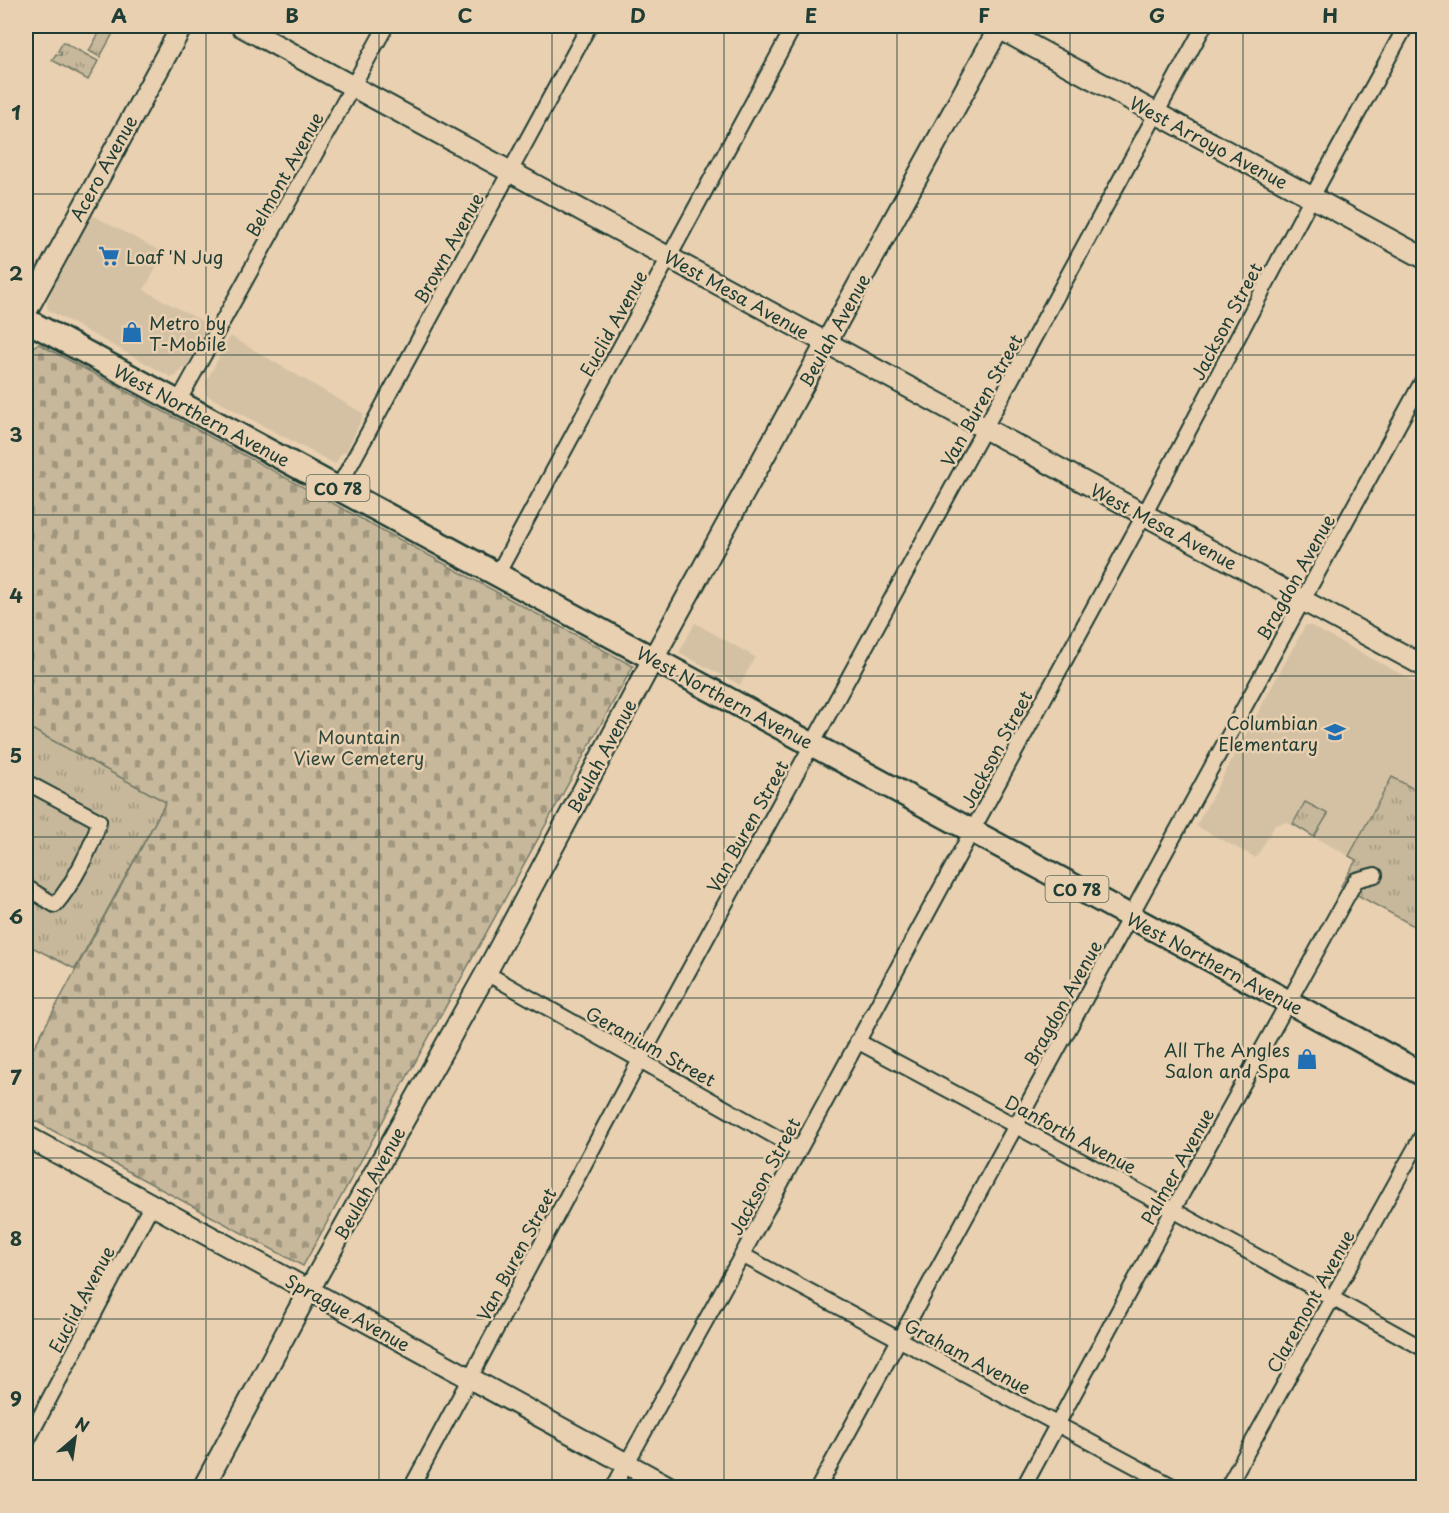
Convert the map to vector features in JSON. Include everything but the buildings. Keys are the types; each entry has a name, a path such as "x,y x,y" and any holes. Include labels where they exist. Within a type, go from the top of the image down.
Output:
{"main road":[{"name":"West Northern Avenue","path":"26,320 1424,1075"}],"street":[{"name":"Acero Avenue","path":"26,312 182,26"},
{"name":"West Mesa Avenue","path":"241,26 670,256 1424,666"},
{"name":"Belmont Avenue","path":"178,402 386,26"},
{"name":"Brown Avenue","path":"338,488 589,26"},
{"name":"Euclid Avenue","path":"498,573 794,26"},
{"name":"West Arroyo Avenue","path":"998,26 1424,258"},
{"name":"Beulah Avenue","path":"203,1488 309,1290 486,973 653,659 998,26"},
{"name":"Van Buren Street","path":"411,1488 640,1060 1204,26"},
{"name":"Jackson Street","path":"613,1488 1144,515 1311,197 1406,26"},
{"name":"Bragdon Avenue","path":"818,1488 1424,378"},
{"path":"26,782 99,821 96,833 66,893 55,905 26,887"},
{"name":"Palmer Avenue","path":"1023,1488 1173,1210 1356,880 1375,875"},
{"name":"Geranium Street","path":"486,973 799,1150"},
{"name":"Danforth Avenue","path":"857,1041 1173,1210 1424,1349"},
{"name":"Claremont Avenue","path":"1227,1488 1424,1132"},
{"name":"Sprague Avenue","path":"26,1137 671,1488"},
{"name":"Euclid Avenue","path":"26,1443 152,1204"},
{"name":"Graham Avenue","path":"742,1255 1176,1488"}],"shaded area":[{"path":"92,215 164,253 144,290 209,325 186,368 183,368 175,377 171,377 48,310 47,303 52,290"},
{"path":"230,336 364,414 346,452 341,454 335,464 206,395 206,382"},
{"path":"695,623 755,657 740,685 680,653"},
{"name":"Columbian Elementary","path":"1309,625 1423,686 1423,794 1392,778 1349,856 1286,822 1275,825 1256,858 1196,826 1305,626"}],"green space":[{"path":"103,26 117,26 100,57 89,51"},
{"path":"63,42 98,61 88,80 52,60 56,54 61,55 58,51"},
{"name":"Mountain View Cemetery","path":"39,344 633,666 303,1266 26,1116 26,1062 166,802 26,726 26,349"},
{"path":"26,726 166,802 75,969 26,944"},
{"path":"1392,777 1423,794 1423,931 1341,886 1356,860 1349,856"},
{"path":"1305,802 1328,814 1314,837 1293,824"}],"place":[{"name":"Loaf 'N Jug","path":"109,256"},
{"name":"Metro by T-Mobile","path":"132,332"},
{"name":"Columbian Elementary","path":"1335,732"},
{"name":"All The Angles Salon and Spa","path":"1307,1059"}]}
